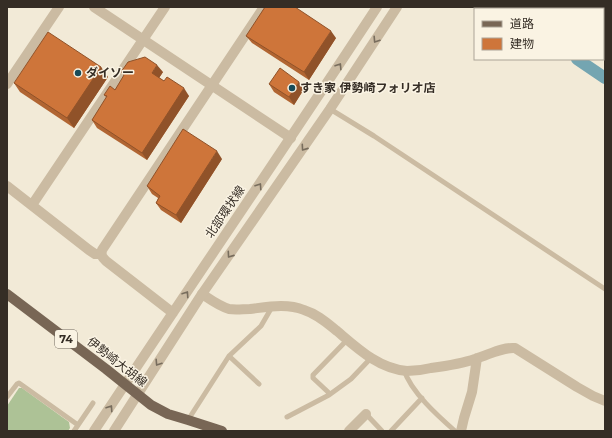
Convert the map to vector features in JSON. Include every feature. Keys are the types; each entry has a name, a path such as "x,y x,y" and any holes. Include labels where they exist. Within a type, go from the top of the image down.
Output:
{"main road":[{"name":"伊勢崎大胡線","path":"7,294 126,384 137,395 151,405 168,414 222,431"}],"street":[{"path":"7,84 59,7"},
{"path":"94,7 291,138"},
{"path":"32,205 165,7"},
{"path":"101,254 102,250 264,7"},
{"name":"北部環状線","path":"94,431 377,7"},
{"path":"114,431 202,294 330,109 397,7"},
{"path":"7,186 89,250 96,254 101,254"},
{"path":"101,254 106,261 173,312"},
{"path":"202,294 221,306 231,309 272,307 294,307 303,309 324,321 360,351 391,368 420,370 454,365 504,348 516,348 577,387 605,401"},
{"path":"461,431 472,392 477,358"},
{"path":"349,431 366,414"}],"lane":[{"path":"330,109 374,136 605,289"},
{"path":"188,420 229,356 261,326 272,307"},
{"path":"329,395 328,392 313,378 313,375 347,340"},
{"path":"229,356 259,384"},
{"path":"287,417 329,395 351,379 371,358"},
{"path":"404,370 406,378 422,398 438,416 455,431"},
{"path":"7,397 19,383 78,425"},
{"path":"391,431 422,398"},
{"path":"74,431 93,403"},
{"path":"366,414 382,431"}],"green space":[{"path":"19,388 22,388 69,422 70,428 68,431 7,431 7,406"}],"building":[{"path":"265,7 295,7 331,31 304,72 246,36"},
{"path":"48,32 101,67 67,118 14,83"},
{"path":"145,57 157,65 152,73 164,81 167,77 184,88 142,153 92,120 107,96 104,95 110,86 115,90 124,75 121,72 128,62"},
{"path":"280,68 299,82 289,97 269,84"},
{"path":"183,129 217,151 176,215 156,203 160,196 147,186"}],"waterway":[{"path":"578,60 605,78"}],"place":[{"name":"ダイソー","path":"78,73"},
{"name":"すき家 伊勢崎フォリオ店","path":"292,88"}]}
